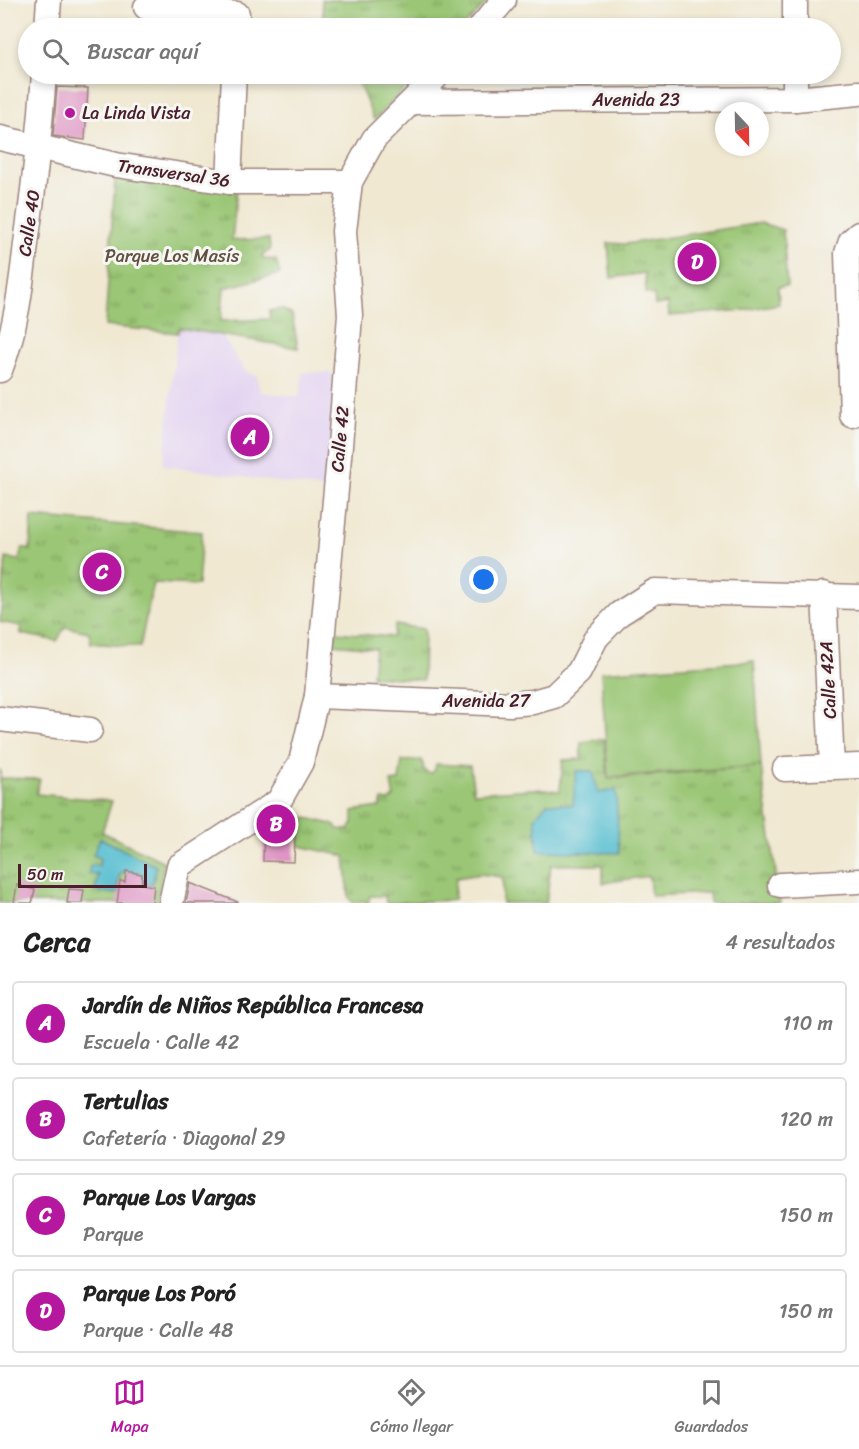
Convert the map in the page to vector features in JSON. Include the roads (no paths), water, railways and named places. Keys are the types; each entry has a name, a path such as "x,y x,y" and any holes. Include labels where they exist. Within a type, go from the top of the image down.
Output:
{"street":[{"path":"48,18 49,0"},
{"path":"489,18 504,0"},
{"path":"795,0 795,18"},
{"path":"146,7 237,14"},
{"name":"Calle 40","path":"0,370 8,350 20,292 39,146 43,84"},
{"path":"229,182 234,84"},
{"path":"350,182 375,139 430,84"},
{"path":"795,84 795,99"},
{"name":"Avenida 23","path":"414,102 795,99 859,93"},
{"name":"Transversal 36","path":"0,138 116,165 229,182 350,182"},
{"name":"Calle 42","path":"171,903 179,866 279,801 301,762 317,696 350,315 344,231 350,182"},
{"path":"852,415 847,253 851,242 859,234"},
{"name":"Avenida 27","path":"317,696 510,704 533,702 554,696 579,672 596,638 619,614 655,591 824,594 859,597"},
{"name":"Calle 42A","path":"824,594 832,767"},
{"path":"0,719 90,730"},
{"path":"785,769 859,766"},
{"path":"780,885 859,882"}],"water":[{"path":"576,771 593,771 598,793 616,790 619,853 538,851 535,818 547,803 573,805"},
{"path":"100,838 156,866 152,885 142,883 142,874 124,871 119,876 117,894 95,891 98,875 89,874 90,865 99,866 100,858 93,855"}],"place":[{"name":"La Linda Vista","path":"70,113"},
{"name":"Parque Los Poró","path":"697,262"},
{"name":"Jardín de Niños República Francesa","path":"250,437"},
{"name":"Parque Los Vargas","path":"102,572"},
{"name":"Tertulias","path":"276,824"}],"park label":[{"name":"Parque Los Masís","path":"172,256"}]}
